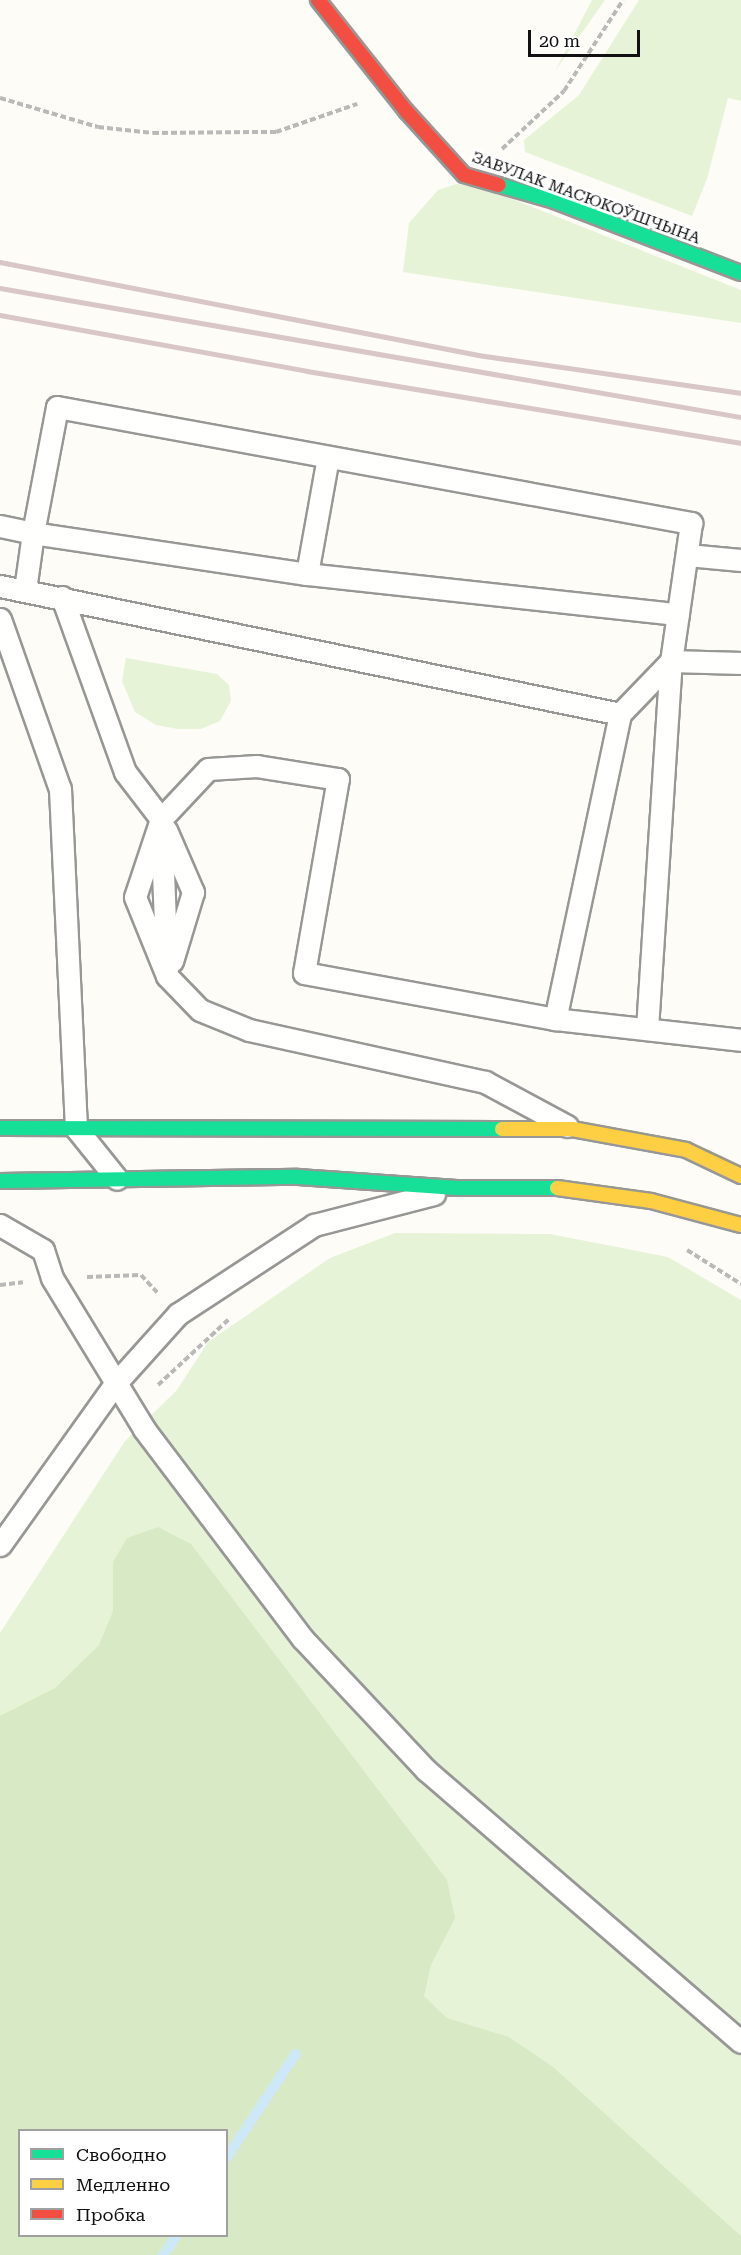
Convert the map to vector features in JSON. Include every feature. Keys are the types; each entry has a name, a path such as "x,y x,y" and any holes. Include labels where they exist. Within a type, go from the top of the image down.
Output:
{"main road":[{"name":"ЗАВУЛАК МАСЮКОЎШЧЫНА","path":"318,0 391,92 464,174 554,201 741,273"},
{"path":"0,1128 573,1129 686,1150 741,1176"},
{"path":"0,1181 297,1177 457,1188 570,1188 651,1201 741,1225"}],"lane":[{"path":"25,590 33,533 57,407 691,523 671,661 646,1029"},
{"path":"307,574 328,457"},
{"path":"0,526 33,533 307,574 678,614"},
{"path":"687,555 741,560"},
{"path":"0,586 620,714"},
{"path":"62,597 124,772 161,819 193,892 167,976"},
{"path":"0,619 60,789 76,1128 117,1179"},
{"path":"555,1019 620,714 671,661 741,663"},
{"path":"573,1129 485,1082 249,1030 200,1010 167,976 135,897 161,819 208,769 257,766 338,779 304,973 555,1019 741,1040"},
{"path":"161,819 167,976"},
{"path":"0,1545 116,1384 177,1314 314,1225 457,1188"},
{"path":"0,1225 43,1250 52,1278 132,1410 303,1639 426,1770 741,2042"}],"path":[{"path":"464,174 495,155 564,91 623,0"},
{"path":"0,98 98,127 153,133 276,132 391,92"},
{"path":"683,1247 741,1284"},
{"path":"0,1285 52,1278 141,1275 203,1341"},
{"path":"132,1410 203,1341 238,1312"}],"green space":[{"path":"592,0 605,0 555,71 581,21"},
{"path":"639,0 741,0 741,101 728,98 707,179 692,216 525,152 524,140 579,95"},
{"path":"456,184 480,186 741,290 741,323 403,272 409,223 438,190"},
{"path":"126,658 217,674 229,685 231,701 220,721 201,729 178,729 156,725 135,712 122,681"},
{"path":"395,1233 550,1234 668,1257 741,1300 741,2255 0,2255 0,1633 125,1441 177,1390 208,1342 330,1258"},
{"path":"158,1527 191,1544 447,1880 455,1918 431,1965 424,1996 447,2018 509,2037 553,2067 741,2236 741,2255 0,2255 0,1716 55,1688 99,1645 113,1611 113,1562 127,1538"}],"waterway":[{"path":"228,2155 295,2054"},
{"path":"163,2255 175,2237"}],"railway":[{"path":"0,262 478,355 741,393"},
{"path":"0,288 741,417"},
{"path":"0,315 307,371 741,443"}],"traffic: fast":[{"path":"499,185 554,201 741,273"},
{"path":"0,1128 502,1129"},
{"path":"0,1181 298,1177 457,1188 557,1188"}],"traffic: slow":[{"path":"502,1129 572,1129 686,1150 741,1176"},
{"path":"557,1188 651,1201 741,1225"}],"traffic: jam":[{"path":"318,0 406,111 464,175 499,185"}]}
